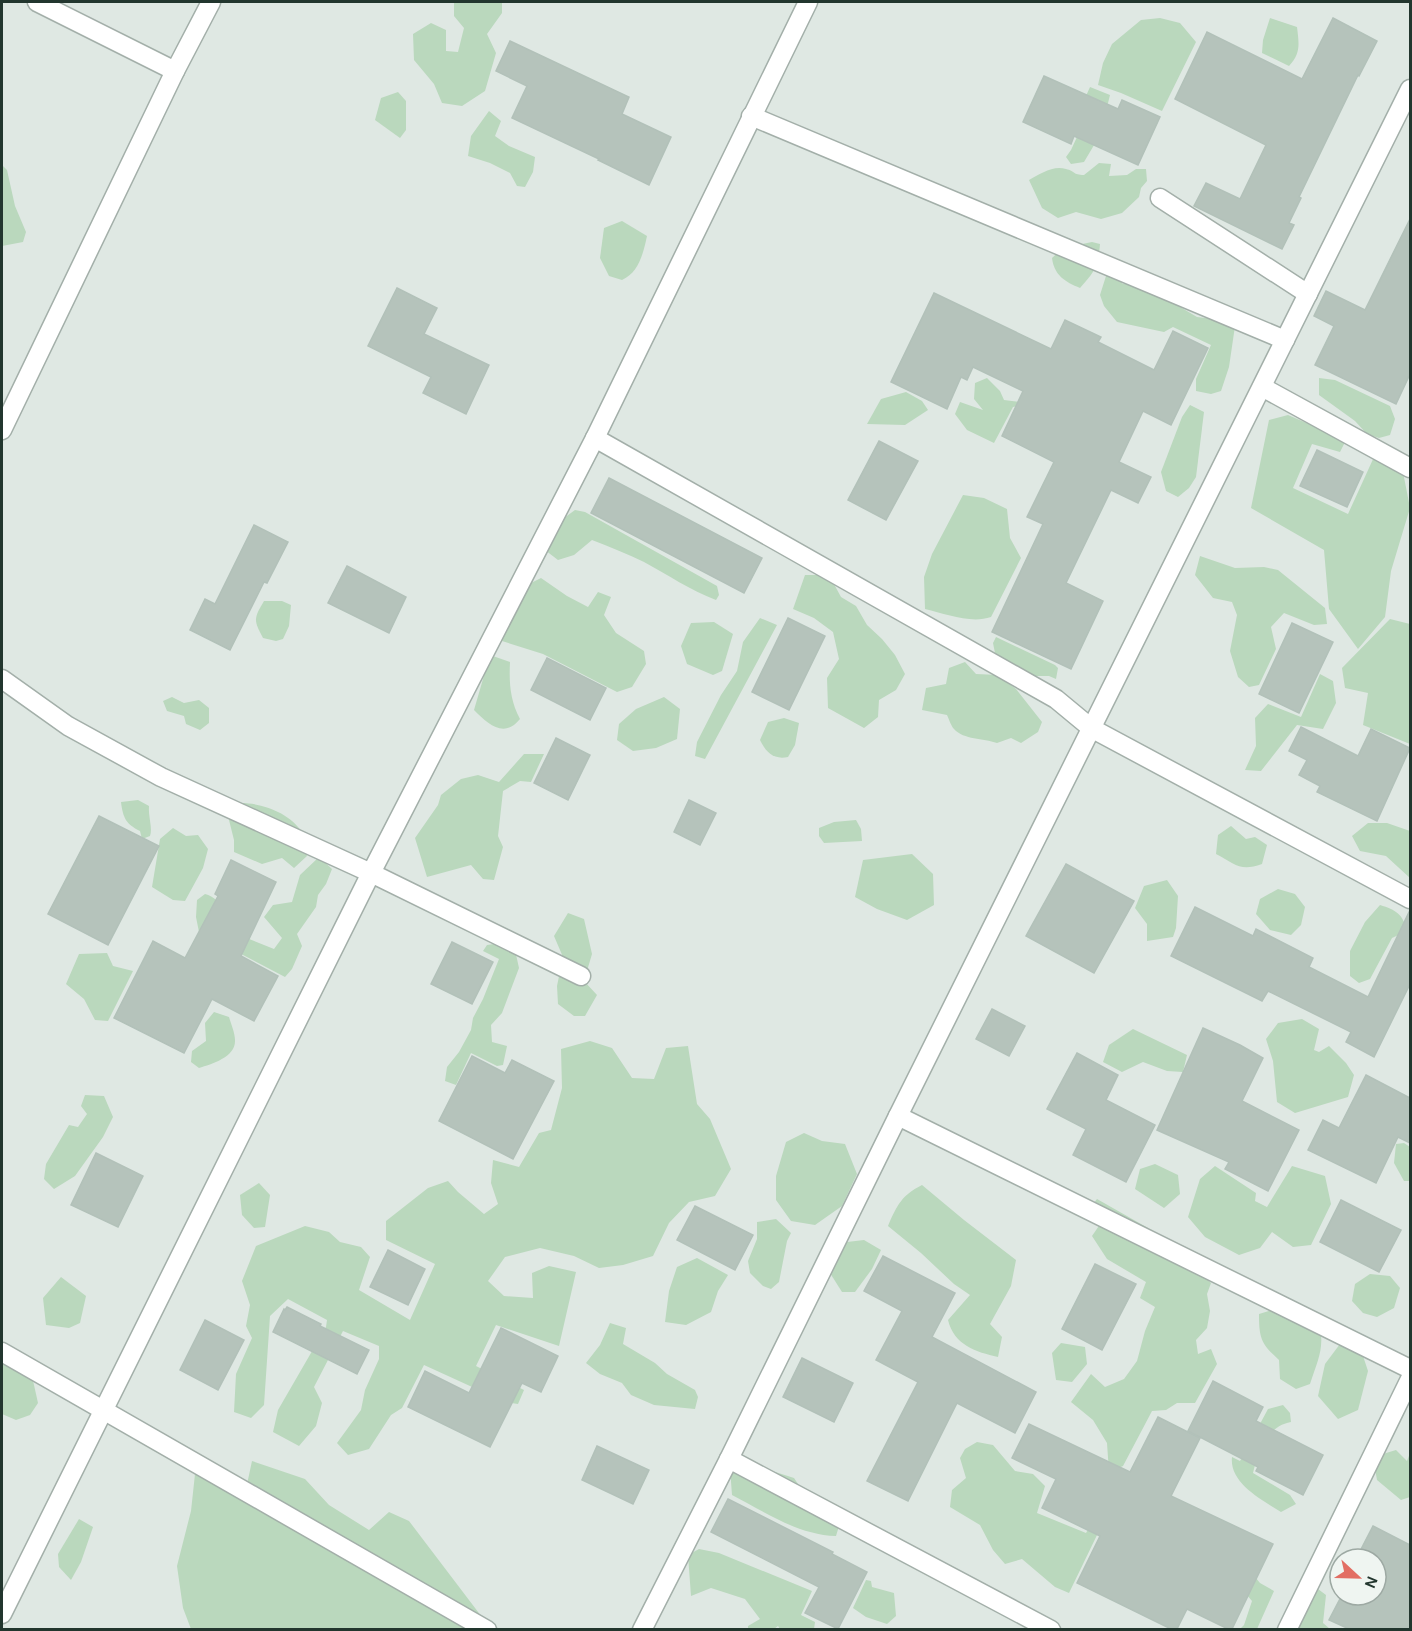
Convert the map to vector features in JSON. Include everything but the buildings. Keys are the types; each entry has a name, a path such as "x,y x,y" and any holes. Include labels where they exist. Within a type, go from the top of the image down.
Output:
{"street":[{"path":"37,2 175,71"},
{"path":"2,430 175,71 211,2"},
{"path":"2,1614 371,873 595,438 808,2"},
{"path":"642,1629 729,1460 1410,90"},
{"path":"751,116 1285,340"},
{"path":"1160,198 1308,294"},
{"path":"1262,387 1410,468"},
{"path":"595,438 1056,699 1091,728 1410,899"},
{"path":"2,679 68,726 161,777 371,873 581,976"},
{"path":"898,1116 1410,1369"},
{"path":"2,1352 488,1629"},
{"path":"1287,1629 1410,1379"},
{"path":"729,1460 1052,1629"}],"green space":[{"path":"454,2 502,2 502,13 487,34 496,53 485,91 462,106 442,103 434,84 414,60 413,34 431,23 446,30 446,51 458,52 464,28 454,16"},
{"path":"1160,18 1180,23 1196,42 1162,111 1098,85 1103,63 1112,44 1141,20"},
{"path":"1270,18 1297,27 1298,48 1296,57 1289,66 1262,53 1263,40"},
{"path":"1090,87 1110,95 1100,135 1084,162 1071,164 1066,157 1088,113 1082,105"},
{"path":"398,92 406,101 406,130 400,138 375,120 381,98"},
{"path":"489,111 501,121 495,136 509,146 535,157 533,172 525,187 517,186 510,173 468,156 471,136"},
{"path":"1099,163 1111,164 1109,176 1127,175 1136,169 1146,169 1147,181 1141,188 1139,197 1122,213 1101,219 1076,212 1058,218 1042,208 1029,180 1056,168 1084,175"},
{"path":"2,165 7,170 15,206 26,232 23,242 2,246"},
{"path":"622,221 647,236 642,256 636,267 628,277 622,280 609,276 600,258 604,228"},
{"path":"1092,242 1100,244 1097,264 1080,288 1061,277 1055,269 1052,258 1063,248"},
{"path":"1115,275 1123,284 1129,281 1144,286 1148,293 1166,297 1197,317 1222,320 1235,326 1229,367 1221,391 1211,394 1196,391 1196,379 1211,345 1173,327 1164,332 1117,322 1104,306 1100,295 1106,276"},
{"path":"987,378 1000,391 1004,400 1019,402 1018,406 1013,407 994,443 967,430 955,414 960,402 983,410 974,399 975,383"},
{"path":"1319,378 1335,380 1390,406 1395,419 1390,435 1379,438 1367,434 1355,421 1319,395"},
{"path":"906,392 922,401 928,410 905,425 867,424 881,399"},
{"path":"1190,405 1204,412 1196,477 1189,488 1178,497 1166,491 1161,472 1182,417"},
{"path":"1288,415 1346,440 1340,452 1312,444 1293,488 1348,514 1374,457 1403,472 1410,508 1391,571 1385,617 1358,649 1329,609 1324,550 1251,508 1269,420"},
{"path":"963,495 984,498 1007,509 1010,538 1021,558 991,617 983,619 958,618 925,609 924,577 932,554"},
{"path":"575,510 585,512 717,586 719,595 716,600 638,559 592,540 574,555 558,560 541,547 560,521"},
{"path":"1200,556 1235,568 1264,567 1278,570 1325,608 1327,624 1314,625 1284,613 1271,627 1276,649 1259,685 1249,687 1238,677 1230,651 1237,615 1232,602 1213,598 1195,575"},
{"path":"805,575 829,575 841,597 856,606 867,625 895,655 905,674 896,690 879,700 878,717 864,728 828,708 827,678 839,659 833,632 814,618 793,609"},
{"path":"541,578 588,607 598,592 611,597 604,615 616,633 644,651 646,664 632,687 617,692 543,654 502,641 523,587"},
{"path":"264,601 282,601 291,605 289,626 283,639 276,641 263,638 260,632 256,619"},
{"path":"760,618 777,625 705,759 695,756 697,742 721,695 737,671 743,642"},
{"path":"1390,619 1410,624 1410,744 1363,725 1368,693 1345,688 1342,668"},
{"path":"714,622 733,634 722,671 713,675 687,664 681,646 691,623"},
{"path":"996,637 1055,665 1058,668 1056,679 1049,676 1024,676 996,658 993,643"},
{"path":"490,655 510,662 511,691 520,719 508,728 502,729 490,724 474,710"},
{"path":"965,662 976,674 998,675 1016,689 1042,722 1038,732 1021,743 1011,738 997,743 958,733 947,715 922,710 926,688 946,684 949,668"},
{"path":"1320,674 1333,681 1336,703 1323,729 1297,725 1261,771 1245,770 1256,746 1255,718 1268,704 1301,717"},
{"path":"172,697 184,703 199,700 209,708 209,723 200,730 186,724 184,716 167,711 163,701"},
{"path":"664,697 680,709 677,739 656,748 633,751 617,740 619,724 636,709"},
{"path":"784,718 799,723 795,745 788,757 783,758 774,756 760,740 768,722"},
{"path":"524,754 544,754 531,782 520,781 503,791 498,836 503,847 494,880 483,879 471,865 427,877 415,838 438,805 441,795 461,779 478,775 499,782"},
{"path":"138,800 149,806 151,833 150,836 142,839 140,831 126,820 121,802"},
{"path":"241,803 266,807 290,819 302,832 307,856 294,868 282,858 262,864 234,852 234,840 229,820"},
{"path":"856,820 861,829 862,841 824,843 819,836 819,828 834,822"},
{"path":"1368,823 1387,823 1410,831 1410,878 1386,856 1360,851 1352,836"},
{"path":"1231,826 1246,839 1255,837 1267,845 1262,864 1243,867 1216,854 1218,835"},
{"path":"173,828 186,836 198,835 208,849 203,868 185,901 173,900 152,887 160,839"},
{"path":"912,854 933,874 934,905 907,920 877,909 855,897 863,860"},
{"path":"319,857 332,869 326,884 318,895 316,907 297,934 302,946 292,969 285,977 199,932 196,917 197,900 205,894 221,905 237,934 274,949 282,938 264,917 273,905 292,902 300,875"},
{"path":"1167,880 1178,896 1176,928 1173,937 1147,941 1147,924 1135,908 1144,886"},
{"path":"1278,889 1295,894 1305,907 1301,925 1291,935 1270,930 1256,914 1260,899"},
{"path":"1380,905 1398,914 1407,931 1392,938 1370,979 1359,983 1350,976 1350,951 1365,922"},
{"path":"568,913 584,919 592,954 584,981 597,995 585,1016 574,1016 558,1004 557,986 563,957 554,936"},
{"path":"508,942 515,950 519,968 502,1013 491,1025 492,1042 507,1046 503,1065 497,1066 471,1053 456,1085 445,1081 447,1067 459,1052 471,1030 473,1018 499,959 483,951 487,945"},
{"path":"107,953 113,966 133,971 108,1021 95,1020 84,999 66,984 79,954"},
{"path":"214,1012 229,1017 234,1034 234,1046 232,1051 222,1059 199,1068 191,1062 192,1051 206,1041 205,1023"},
{"path":"1302,1019 1319,1029 1314,1050 1319,1052 1329,1046 1354,1075 1348,1097 1295,1113 1277,1102 1273,1061 1266,1039 1278,1023"},
{"path":"1133,1029 1187,1055 1183,1072 1167,1071 1143,1062 1122,1072 1103,1062 1109,1045"},
{"path":"590,1041 612,1048 632,1078 654,1079 666,1048 688,1046 697,1104 710,1119 731,1169 715,1196 689,1202 669,1223 653,1256 623,1265 599,1268 574,1256 540,1248 505,1257 488,1281 504,1296 533,1298 532,1273 549,1266 576,1272 559,1346 496,1325 476,1366 524,1390 518,1404 505,1402 424,1365 402,1408 391,1415 369,1449 348,1455 337,1443 361,1410 365,1390 379,1359 379,1346 343,1331 314,1387 322,1403 316,1426 299,1446 273,1432 278,1410 326,1327 327,1320 288,1299 270,1316 264,1405 251,1418 234,1412 236,1374 252,1338 246,1326 250,1305 242,1281 256,1246 305,1226 329,1232 340,1242 361,1247 370,1257 359,1290 410,1320 435,1264 386,1240 386,1221 428,1188 448,1181 484,1214 498,1204 491,1183 493,1160 519,1167 539,1133 551,1130 562,1088 561,1049"},
{"path":"85,1095 104,1096 113,1117 103,1137 75,1176 54,1189 44,1179 46,1164 69,1125 78,1127 87,1114 81,1106"},
{"path":"804,1133 822,1141 845,1144 857,1174 842,1206 815,1225 791,1221 776,1200 776,1176 786,1142"},
{"path":"1404,1143 1410,1147 1410,1181 1404,1181 1394,1163 1396,1144"},
{"path":"1155,1164 1178,1175 1180,1194 1164,1208 1135,1189 1140,1169"},
{"path":"1215,1166 1256,1193 1255,1201 1267,1207 1292,1166 1325,1176 1331,1204 1311,1245 1293,1247 1272,1232 1260,1248 1239,1255 1205,1237 1188,1217 1200,1179"},
{"path":"259,1183 270,1195 265,1227 254,1228 242,1215 240,1195"},
{"path":"922,1185 1016,1260 1011,1286 990,1324 1002,1337 998,1357 974,1350 955,1336 948,1320 970,1295 954,1284 888,1226 901,1201"},
{"path":"1097,1199 1148,1228 1149,1248 1197,1271 1211,1283 1207,1294 1210,1311 1207,1328 1196,1340 1198,1354 1211,1349 1217,1364 1195,1403 1177,1403 1166,1410 1152,1411 1123,1466 1109,1472 1107,1443 1093,1420 1071,1402 1091,1374 1105,1387 1124,1379 1137,1361 1145,1331 1155,1307 1140,1298 1146,1282 1107,1259 1092,1236 1103,1220 1089,1209"},
{"path":"776,1219 791,1233 787,1241 779,1282 771,1289 763,1286 750,1273 748,1261 757,1239 757,1222"},
{"path":"864,1240 881,1250 872,1269 855,1292 842,1292 830,1273 835,1256 847,1242"},
{"path":"697,1258 728,1275 718,1291 711,1312 686,1325 665,1322 669,1291 677,1267"},
{"path":"1370,1274 1390,1276 1400,1288 1394,1308 1377,1317 1363,1313 1352,1301 1355,1284"},
{"path":"61,1277 86,1296 80,1323 69,1328 46,1325 43,1298"},
{"path":"1272,1310 1318,1320 1321,1345 1310,1384 1296,1389 1280,1379 1279,1360 1265,1345 1260,1329 1259,1314"},
{"path":"610,1323 626,1328 623,1344 695,1390 698,1397 695,1409 654,1405 631,1395 622,1383 600,1374 586,1363 600,1345"},
{"path":"1061,1343 1085,1347 1087,1364 1072,1382 1056,1380 1052,1353"},
{"path":"1340,1344 1362,1353 1368,1371 1358,1410 1338,1419 1318,1396 1325,1364"},
{"path":"2,1351 30,1367 38,1403 30,1415 16,1420 2,1414"},
{"path":"1283,1405 1290,1413 1291,1422 1283,1424 1270,1434 1261,1449 1253,1473 1290,1495 1296,1504 1281,1512 1241,1483 1232,1466 1232,1457 1240,1461 1268,1409"},
{"path":"977,1442 993,1445 1015,1471 1033,1474 1045,1486 1037,1513 1086,1533 1095,1518 1098,1533 1069,1593 1055,1587 1022,1559 1005,1564 993,1550 980,1525 950,1507 952,1490 966,1478 960,1458 965,1449"},
{"path":"1396,1450 1407,1461 1410,1453 1410,1497 1401,1500 1377,1480 1373,1457"},
{"path":"252,1461 305,1479 329,1505 369,1530 389,1512 409,1521 491,1629 191,1629 183,1608 177,1566 191,1511 195,1474 220,1473 246,1489"},
{"path":"753,1465 794,1478 808,1499 843,1513 836,1536 808,1532 795,1527 732,1495 730,1468"},
{"path":"79,1519 93,1527 81,1562 71,1580 59,1567 58,1554"},
{"path":"699,1549 719,1553 812,1591 801,1615 815,1622 814,1629 780,1629 778,1626 774,1629 748,1629 748,1626 760,1619 745,1599 711,1588 691,1596 688,1555"},
{"path":"1251,1572 1260,1583 1274,1591 1257,1629 1240,1629 1244,1625 1252,1601 1241,1588"},
{"path":"866,1580 871,1581 872,1587 894,1593 896,1616 887,1624 866,1617 853,1608"},
{"path":"1314,1586 1326,1595 1323,1623 1330,1629 1296,1629"}]}
